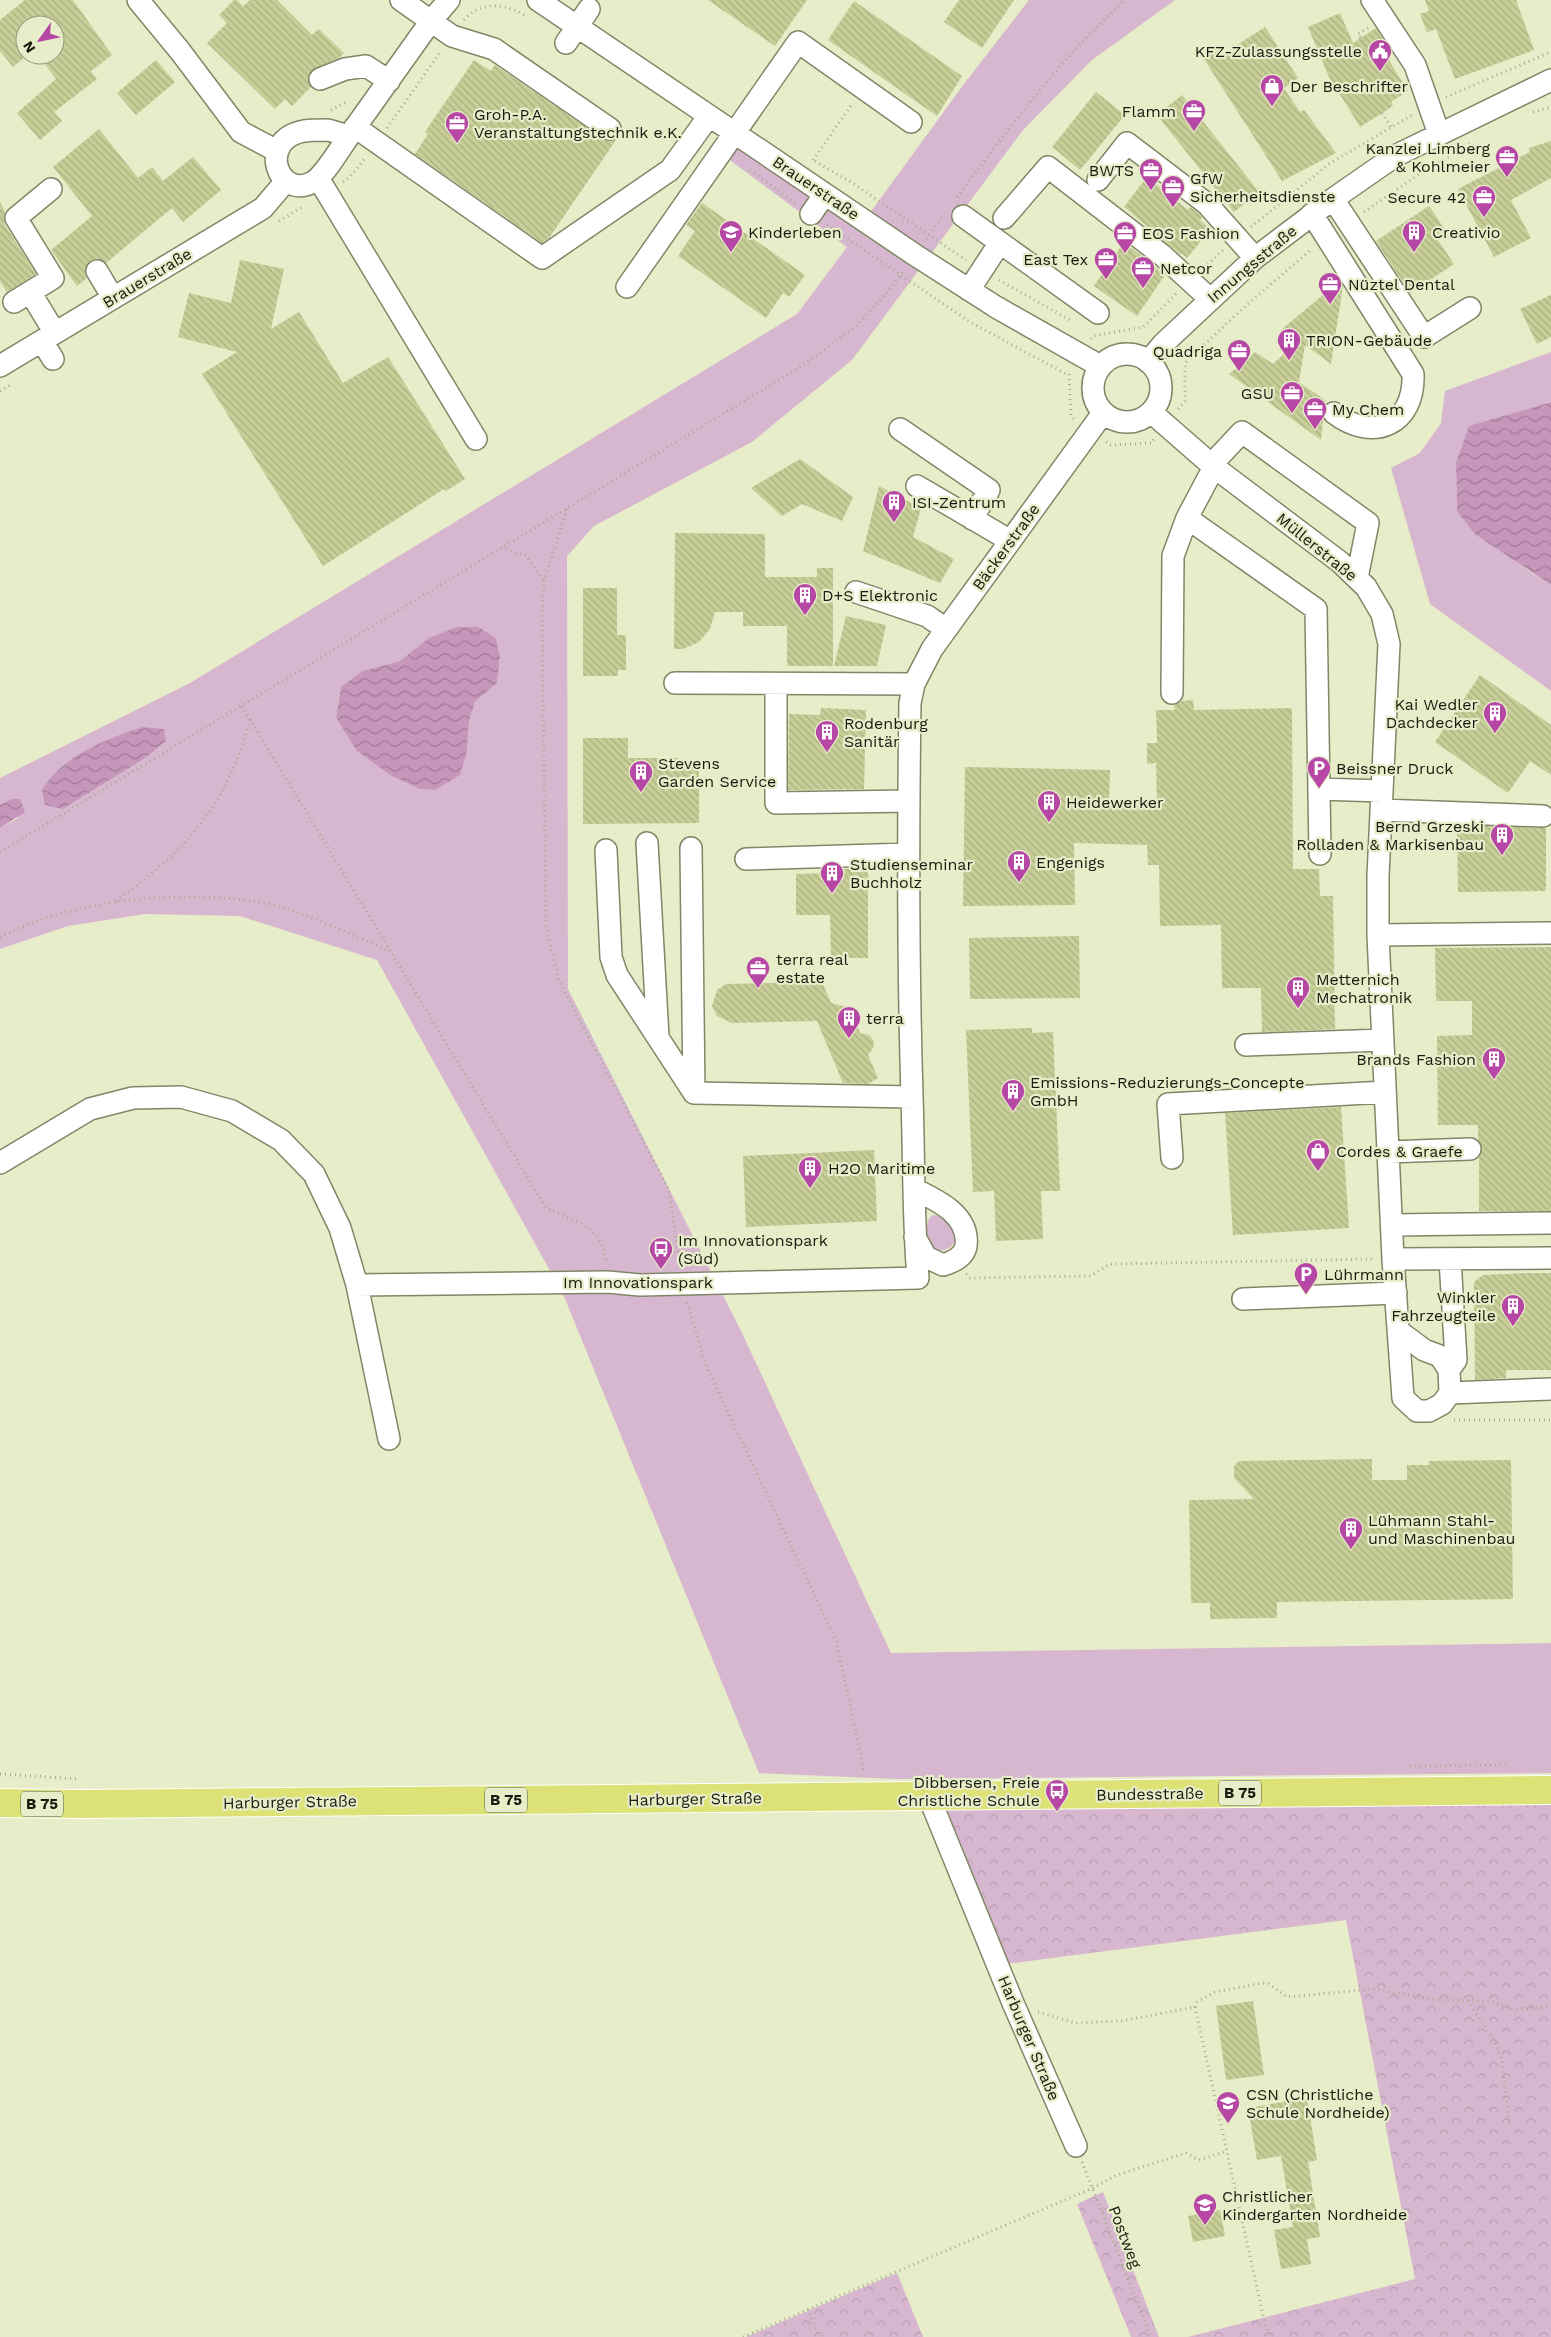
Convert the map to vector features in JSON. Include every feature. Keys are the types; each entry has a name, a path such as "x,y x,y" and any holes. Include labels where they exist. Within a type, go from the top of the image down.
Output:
{"main road":[{"name":"Bundesstraße","path":"929,1796 1551,1790"},
{"name":"Harburger Straße","path":"84,1792 929,1796"},
{"name":"B 75","path":"0,1803 84,1792"}],"street":[{"path":"138,0 180,51 241,132 277,151"},
{"path":"401,0 452,36 494,48 610,129"},
{"path":"322,185 352,131 430,21 450,0"},
{"path":"1372,0 1415,65 1439,134"},
{"name":"Brauerstraße","path":"534,9 572,35 709,116 728,141 825,194 970,290 1100,366"},
{"path":"572,35 589,9"},
{"path":"627,287 798,42 911,122"},
{"path":"320,78 345,69 366,66 389,81"},
{"name":"Innungsstraße","path":"1148,362 1162,344 1255,258 1333,199 1395,156 1551,80"},
{"path":"322,185 295,185 286,181 279,173 275,161 277,151 283,141 303,131 352,131 377,142 542,258 670,170 709,116"},
{"path":"1098,180 1127,143 1207,204 1255,258"},
{"path":"1004,218 1048,167 1162,255 1210,299"},
{"name":"Brauerstraße","path":"0,366 264,208 286,181"},
{"path":"322,185 476,439"},
{"path":"51,189 16,218 53,278 22,297 48,337 53,359"},
{"path":"811,214 825,194"},
{"path":"1333,199 1424,336 1470,308"},
{"path":"954,211 999,244 1093,321"},
{"path":"1312,214 1413,374 1413,389 1409,404 1400,416 1388,424 1374,428 1358,427 1334,413"},
{"path":"970,290 999,244"},
{"path":"97,271 113,298"},
{"path":"1123,354 1136,356 1148,362 1157,372 1161,386 1159,400 1151,412 1140,419 1128,422 1115,420 1103,413 1096,402 1093,390 1094,377 1100,366 1111,358 1123,354"},
{"name":"Müllerstraße","path":"1151,412 1212,466 1340,562 1366,587 1382,614 1389,644 1378,935 1393,1259 1400,1332 1403,1398 1417,1412 1429,1411 1442,1404 1450,1393"},
{"name":"Bäckerstraße","path":"918,1278 915,1236 908,854 910,703 914,684 932,649 1009,540 1103,413"},
{"path":"900,429 989,490 972,519"},
{"path":"1172,693 1174,556 1187,518 1212,466 1242,432 1368,523 1357,578"},
{"path":"917,486 1009,540"},
{"path":"1187,518 1316,609 1320,854"},
{"path":"856,592 927,616 946,629"},
{"path":"675,683 914,684"},
{"path":"776,684 776,803 909,801"},
{"path":"1319,789 1382,800 1543,816"},
{"path":"647,843 658,1037"},
{"path":"691,848 694,1093"},
{"path":"606,850 611,957 617,975 694,1093"},
{"path":"746,859 908,854"},
{"path":"1378,935 1551,933"},
{"path":"1246,1045 1383,1040"},
{"path":"1172,1158 1168,1104 1385,1092"},
{"path":"694,1093 912,1097"},
{"path":"0,1163 90,1109 133,1098 181,1097 232,1111 280,1140 314,1174 340,1228 357,1285 389,1439"},
{"path":"1388,1152 1470,1149"},
{"name":"Bäckerstraße","path":"914,1189 936,1200 956,1215 965,1232 966,1250 960,1258 943,1265 926,1257 915,1236"},
{"path":"1392,1224 1551,1223"},
{"path":"1393,1259 1551,1258"},
{"path":"1449,1370 1456,1360 1450,1259"},
{"name":"Im Innovationspark","path":"357,1285 607,1282 640,1285 918,1278"},
{"path":"1243,1299 1396,1293"},
{"path":"1400,1332 1424,1350 1440,1356 1449,1370 1450,1393 1551,1389"},
{"name":"Harburger Straße","path":"929,1796 1013,2003 1076,2146"}],"path":[{"path":"924,242 954,211 1018,114 1105,18 1125,0"},
{"path":"274,224 322,185 350,177 469,14 482,7 497,5 515,10 534,9"},
{"path":"813,160 864,88"},
{"path":"1382,113 1391,127"},
{"path":"728,141 811,214 900,275 970,322 1068,374"},
{"path":"806,155 854,184 982,270 1072,320"},
{"path":"0,852 805,364 855,327 906,267"},
{"path":"1089,341 1093,336 1093,321"},
{"path":"1093,336 1143,327 1148,332"},
{"path":"1178,358 1184,363 1185,401 1178,409"},
{"path":"1072,369 1068,374 1071,416 1078,422"},
{"path":"0,391 15,382"},
{"path":"1103,440 1110,445 1152,443 1156,436"},
{"path":"568,508 544,581 542,611 546,927 559,981 669,1190 683,1283 707,1368 836,1640 864,1771"},
{"path":"501,548 525,555 544,581"},
{"path":"242,706 546,1208 592,1229 605,1252 607,1282"},
{"path":"115,901 155,873 186,843 211,811 230,777 242,748 250,719"},
{"path":"0,937 63,912 115,901 170,897 229,898 284,908 391,951"},
{"path":"970,1278 1091,1276 1110,1264 1393,1259"},
{"path":"1446,1422 1463,1418 1551,1420"},
{"path":"0,1774 84,1792"},
{"path":"1270,2337 1265,2324 1195,2007 1197,2002 1215,1992 1262,1983 1269,1984 1287,1997 1374,1989 1438,2000 1489,2001 1513,2009 1551,2007"},
{"path":"1468,2001 1494,2040 1502,2060 1509,2125"},
{"path":"1013,2003 1075,2023 1120,2021 1195,2007"},
{"name":"Postweg","path":"1076,2146 1151,2337"},
{"path":"743,2337 1093,2188 1117,2175 1186,2153 1198,2160 1227,2151"},
{"path":"808,2309 819,2337"}],"green space":[{"path":"1029,0 1175,0 1092,60 1023,130 852,360 752,442 594,526 567,556 568,989 741,1331 891,1653 1551,1643 1551,1773 896,1779 759,1773 563,1294 377,960 240,916 145,914 68,926 0,949 0,828 18,818 11,799 0,805 0,778 190,683 797,314 847,247 719,152 734,133 864,221 964,84","holes":["479,627 496,638 500,657 497,683 475,702 469,721 467,751 336,717 341,687 362,671 400,661","166,741 147,757 63,809"]},
{"path":"1551,352 1551,402 1470,426 1456,463 1457,511 1527,570 1551,585 1551,691 1430,604 1391,468 1420,453 1441,423 1445,391"},
{"path":"932,1215 945,1219 958,1238 951,1246 940,1251 936,1251 926,1234 927,1224"},
{"path":"1551,1790 1551,2337 1188,2337 1415,2279 1346,1920 999,1965 929,1797"},
{"path":"1103,2192 1159,2337 1131,2337 1077,2204"},
{"path":"897,2273 923,2337 746,2337"}],"water":[{"path":"1551,402 1551,585 1475,534 1457,511 1456,463 1469,426"},
{"path":"457,627 479,627 496,638 500,657 497,683 475,702 469,721 467,751 460,775 435,790 420,789 390,775 356,750 336,717 341,687 362,671 400,661 429,638"},
{"path":"143,727 164,729 166,741 147,757 63,809 45,805 42,790 51,778 73,758 100,743"},
{"path":"11,799 20,799 25,812 0,828 0,805"}],"building":[{"path":"25,0 73,0 112,55 91,71 97,79 54,112 62,121 40,140 17,113 56,79 46,65 65,65 65,15 15,15 15,65 13,67 0,51 0,20"},
{"path":"234,0 237,0 243,6 250,0 277,0 312,35 319,29 344,53 339,58 311,71 308,78 311,87 292,106 285,99 275,109 207,43 227,23 219,15"},
{"path":"708,0 807,0 775,46"},
{"path":"959,0 1014,0 982,48 944,22"},
{"path":"1425,0 1516,0 1534,50 1455,79 1436,29 1427,32 1420,14 1429,11"},
{"path":"854,1 962,76 937,116 828,40"},
{"path":"1340,13 1353,43 1376,28 1389,48 1383,51 1408,91 1391,102 1393,106 1360,127 1329,77 1308,27"},
{"path":"1265,27 1298,78 1284,88 1300,112 1304,110 1336,153 1282,181 1204,59 1219,49 1223,54"},
{"path":"156,60 175,82 136,115 117,93"},
{"path":"474,60 491,71 495,65 603,139 609,141 616,140 549,238 542,243 415,154 428,134 425,132"},
{"path":"1096,92 1125,115 1080,170 1052,147"},
{"path":"1182,95 1259,192 1234,212 1157,115"},
{"path":"99,129 138,178 152,167 163,181 193,157 221,190 183,222 172,208 106,263 97,259 90,261 85,271 87,278 77,286 51,250 92,216 53,167"},
{"path":"1551,141 1551,178 1511,200 1531,238 1494,257 1458,189 1530,152 1529,148"},
{"path":"1147,177 1188,210 1190,207 1198,213 1202,217 1200,220 1211,229 1187,258 1124,207"},
{"path":"0,202 5,212 5,225 36,274 7,292 0,281"},
{"path":"702,203 805,275 789,297 783,293 766,318 678,256 695,231 686,225"},
{"name":"Creativio","path":"1429,206 1446,231 1436,237 1454,264 1410,293 1376,241"},
{"path":"1124,242 1165,275 1137,316 1094,286"},
{"path":"240,260 284,269 271,329 299,312 343,383 388,357 465,479 446,491 444,489 323,566 202,374 237,352 178,337 189,293 231,303"},
{"name":"TRION-Gebäude","path":"1340,281 1343,286 1331,364 1305,345 1299,382 1326,401 1322,412 1321,440 1229,374 1255,352 1273,364 1285,353 1288,333 1282,329"},
{"path":"1551,295 1551,337 1537,344 1520,309"},
{"path":"800,459 853,497 842,521 802,504 782,516 751,488"},
{"name":"ISI-Zentrum","path":"879,486 921,508 913,537 954,559 940,583 863,551"},
{"path":"675,533 765,534 765,577 817,577 817,568 833,568 833,666 787,666 787,626 743,626 743,612 715,612 710,629 699,642 683,649 674,649"},
{"path":"583,588 617,588 617,635 626,635 626,670 618,670 618,676 583,676"},
{"path":"846,616 886,625 877,666 834,666"},
{"name":"Kai Wedler Dachdecker","path":"1480,675 1551,725 1551,775 1530,761 1508,793 1435,742"},
{"path":"1193,700 1194,710 1292,708 1293,869 1319,869 1320,896 1333,896 1335,1029 1262,1032 1261,988 1222,988 1221,925 1160,926 1159,865 1148,865 1147,845 1074,843 1075,905 963,906 965,767 1110,770 1109,805 1157,806 1156,763 1147,764 1147,743 1157,743 1156,710 1175,710 1174,705 1182,701"},
{"name":"Rodenburg Sanitär","path":"821,708 866,710 864,789 788,790 789,714 820,715"},
{"name":"Stevens Garden Service","path":"583,738 628,738 628,758 677,758 677,763 699,763 699,823 583,824"},
{"name":"Bernd Grzeski Rolladen & Markisenbau","path":"1457,825 1546,828 1546,891 1458,892"},
{"name":"Studienseminar Buchholz","path":"834,869 868,872 868,958 831,958 830,915 796,915 796,874 834,873"},
{"path":"1079,936 1080,998 970,999 969,938"},
{"name":"Brands Fashion","path":"1551,947 1551,1211 1479,1211 1479,1158 1482,1149 1478,1140 1478,1125 1438,1125 1437,1036 1472,1035 1472,1001 1436,1001 1435,948"},
{"name":"terra","path":"822,982 831,1003 850,1008 860,1033 869,1035 874,1041 873,1048 868,1055 878,1078 868,1084 843,1083 817,1021 732,1023 717,1016 712,1006 717,990 726,984"},
{"name":"Emissions-Reduzierungs-Concepte GmbH","path":"1032,1028 1032,1033 1053,1032 1060,1191 1041,1191 1043,1239 996,1241 994,1191 973,1192 966,1030"},
{"path":"1341,1107 1349,1228 1233,1235 1225,1113"},
{"name":"H2O Maritime","path":"874,1150 877,1221 746,1227 743,1156"},
{"name":"Winkler Fahrzeugteile","path":"1551,1273 1551,1370 1506,1370 1506,1378 1475,1380 1474,1284 1483,1275"},
{"name":"Lühmann Stahl- und Maschinenbau","path":"1372,1459 1372,1480 1407,1480 1407,1465 1429,1465 1429,1461 1511,1460 1513,1599 1277,1602 1277,1618 1210,1619 1210,1603 1191,1603 1189,1500 1254,1499 1234,1478 1234,1466 1239,1461"},
{"path":"1253,2001 1264,2075 1226,2080 1216,2006"},
{"path":"1307,2098 1317,2160 1308,2162 1320,2237 1307,2239 1311,2264 1281,2269 1274,2230 1293,2227 1281,2156 1257,2160 1248,2108"},
{"path":"1220,2210 1225,2236 1193,2242 1188,2216"}],"place":[{"name":"KFZ-Zulassungsstelle","path":"1380,72"},
{"name":"Der Beschrifter","path":"1272,107"},
{"name":"Flamm","path":"1194,132"},
{"name":"Groh-P.A. Veranstaltungstechnik e.K.","path":"457,144"},
{"name":"Kanzlei Limberg & Kohlmeier","path":"1507,178"},
{"name":"BWTS","path":"1151,191"},
{"name":"GfW Sicherheitsdienste","path":"1173,208"},
{"name":"Secure 42","path":"1484,218"},
{"name":"Kinderleben","path":"731,253"},
{"name":"Creativio","path":"1414,253"},
{"name":"EOS Fashion","path":"1125,254"},
{"name":"East Tex","path":"1106,280"},
{"name":"Netcor","path":"1143,289"},
{"name":"Nüztel Dental","path":"1330,305"},
{"name":"TRION-Gebäude","path":"1289,361"},
{"name":"Quadriga","path":"1239,372"},
{"name":"GSU","path":"1292,414"},
{"name":"My Chem","path":"1315,430"},
{"name":"ISI-Zentrum","path":"894,523"},
{"name":"D+S Elektronic","path":"805,616"},
{"name":"Kai Wedler Dachdecker","path":"1495,734"},
{"name":"Rodenburg Sanitär","path":"827,753"},
{"name":"Beissner Druck","path":"1319,789"},
{"name":"Stevens Garden Service","path":"641,793"},
{"name":"Heidewerker","path":"1049,823"},
{"name":"Bernd Grzeski Rolladen & Markisenbau","path":"1502,856"},
{"name":"Engenigs","path":"1019,883"},
{"name":"Studienseminar Buchholz","path":"832,894"},
{"name":"terra real estate","path":"758,989"},
{"name":"Metternich Mechatronik","path":"1298,1009"},
{"name":"terra","path":"849,1039"},
{"name":"Brands Fashion","path":"1494,1080"},
{"name":"Emissions-Reduzierungs-Concepte GmbH","path":"1013,1112"},
{"name":"Cordes & Graefe","path":"1318,1172"},
{"name":"H2O Maritime","path":"810,1189"},
{"name":"Im Innovationspark (Süd)","path":"661,1270"},
{"name":"Lührmann","path":"1306,1295"},
{"name":"Winkler Fahrzeugteile","path":"1513,1327"},
{"name":"Lühmann Stahl- und Maschinenbau","path":"1351,1550"},
{"name":"Dibbersen, Freie Christliche Schule","path":"1057,1812"},
{"name":"CSN (Christliche Schule Nordheide)","path":"1228,2124"},
{"name":"Christlicher Kindergarten Nordheide","path":"1205,2226"}]}
